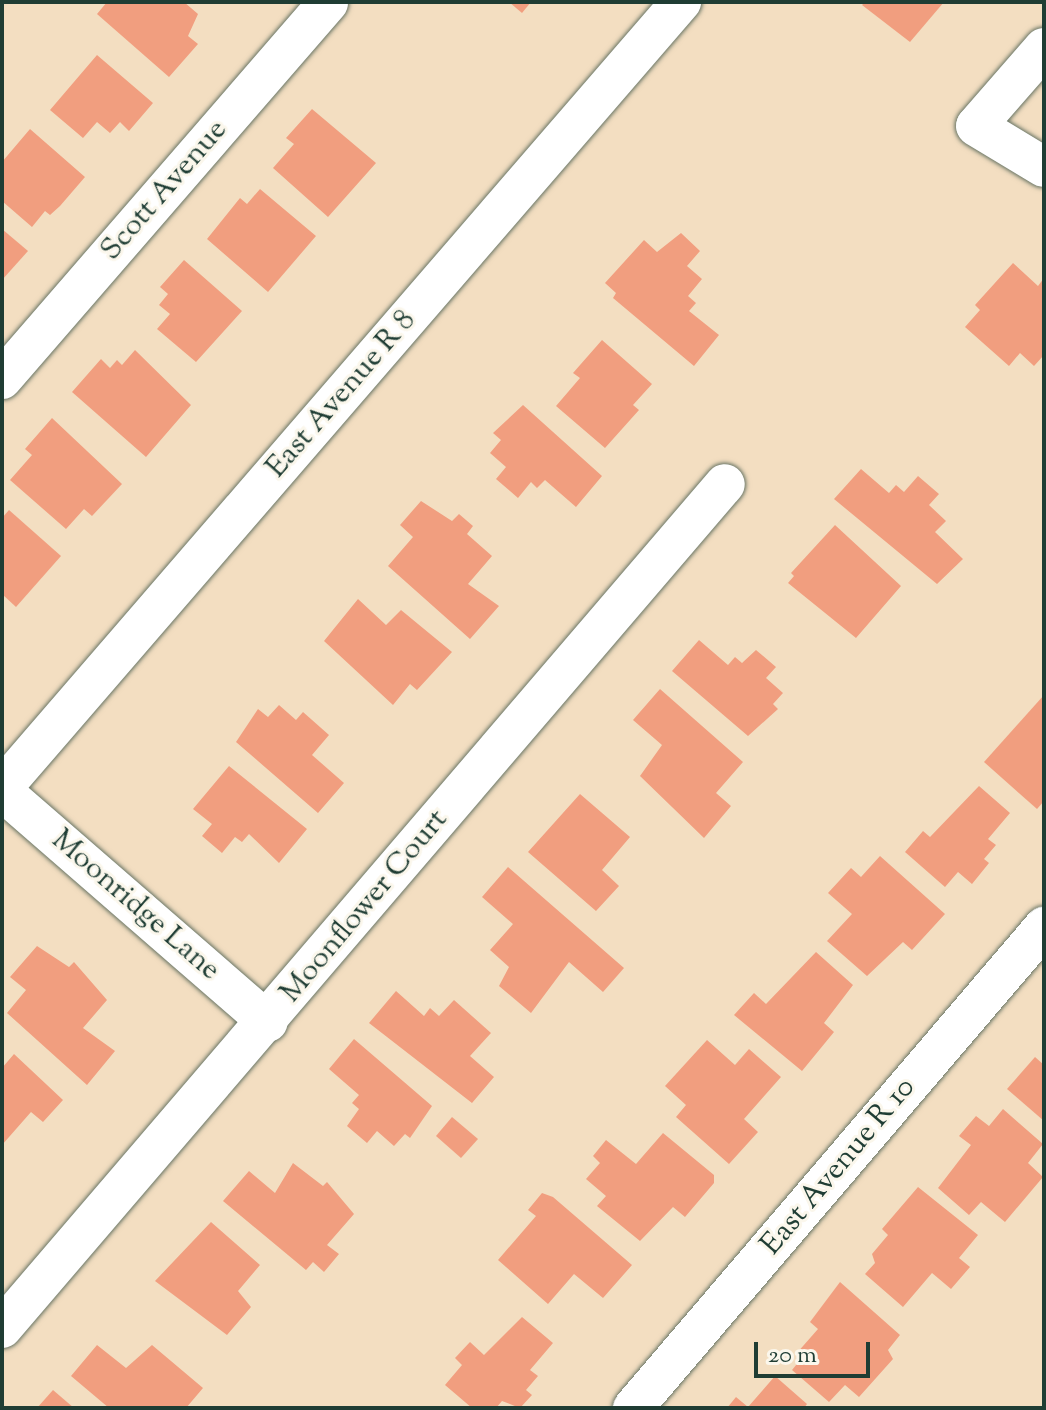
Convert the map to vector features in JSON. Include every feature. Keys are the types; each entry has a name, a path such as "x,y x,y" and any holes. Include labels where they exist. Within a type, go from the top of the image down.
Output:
{"street":[{"name":"Scott Avenue","path":"2,379 328,2"},
{"name":"East Avenue R 8","path":"2,790 681,2"},
{"path":"1044,48 976,126 1044,167"},
{"name":"Moonflower Court","path":"2,1328 268,1022 725,484"},
{"name":"Moonridge Lane","path":"2,790 268,1022"},
{"name":"East Avenue R 10","path":"633,1408 1044,927"}],"building":[{"path":"107,2 184,2 198,14 188,36 198,44 169,77 97,14"},
{"path":"509,2 531,2 522,13"},
{"path":"865,2 944,2 910,42 862,5"},
{"path":"97,55 153,103 129,131 120,122 110,133 97,122 83,138 50,110"},
{"path":"312,109 376,163 328,217 273,168 294,144 286,138"},
{"path":"30,129 85,177 60,206 50,215 45,211 32,227 2,201 2,162"},
{"path":"260,189 316,236 268,292 207,239 240,198 247,204"},
{"path":"2,229 28,251 2,280"},
{"path":"681,233 700,251 687,266 702,279 688,296 696,303 689,311 719,335 694,366 613,298 616,293 605,283 644,240 657,252"},
{"path":"184,260 242,311 196,362 157,329 170,314 159,305 168,294 160,287"},
{"path":"1013,263 1038,286 1044,278 1044,355 1034,366 1020,353 1009,366 965,327 980,310 975,305"},
{"path":"602,340 652,384 633,405 639,410 605,448 556,406 580,378 573,373"},
{"path":"135,350 191,405 146,457 72,392 101,359 110,368 117,360 122,365"},
{"path":"523,405 602,476 576,507 545,480 537,488 531,482 518,498 496,479 506,467 490,453 501,440 493,433"},
{"path":"52,418 122,484 92,516 84,509 66,529 10,480 32,455 25,449"},
{"path":"861,469 889,493 896,485 904,492 918,476 939,494 929,505 946,521 935,532 963,559 937,584 834,499"},
{"path":"421,501 452,521 459,514 473,526 467,534 492,556 468,584 499,606 470,639 388,566 413,537 400,525"},
{"path":"9,510 61,556 16,607 2,594 2,518"},
{"path":"835,525 901,586 856,638 788,583 794,576 791,573"},
{"path":"358,599 386,625 401,610 452,652 417,690 410,684 393,705 324,641"},
{"path":"699,640 728,665 735,657 742,663 756,650 776,667 766,678 783,693 773,704 778,709 748,736 672,671"},
{"path":"660,689 743,762 716,793 731,806 704,838 640,776 662,745 633,720"},
{"path":"1044,695 1044,801 1037,809 984,762"},
{"path":"279,705 296,720 303,712 329,735 312,755 344,783 318,813 236,742 258,709 268,717"},
{"path":"229,766 307,829 279,863 249,834 242,842 235,837 222,853 202,836 212,824 193,809"},
{"path":"979,786 1010,813 988,839 996,845 984,859 989,863 972,884 958,872 945,887 905,852 923,831 930,837"},
{"path":"580,794 630,837 602,870 619,886 596,911 528,852"},
{"path":"880,856 945,914 912,950 903,942 867,976 827,941 852,914 828,893 851,868 861,877"},
{"path":"508,867 624,968 603,992 569,962 531,1013 499,986 509,967 490,950 513,924 482,897"},
{"path":"37,946 69,967 74,962 107,1000 83,1028 115,1051 87,1085 7,1013 26,990 10,977"},
{"path":"816,952 853,985 824,1023 834,1032 802,1071 734,1015 754,993 766,1004"},
{"path":"396,991 424,1016 430,1008 439,1016 454,1000 491,1033 470,1056 494,1077 472,1103 369,1023"},
{"path":"354,1039 432,1106 410,1138 405,1134 394,1146 377,1131 367,1143 347,1126 359,1109 352,1103 359,1095 329,1069"},
{"path":"707,1040 735,1065 749,1049 781,1077 744,1119 758,1132 729,1164 676,1117 686,1105 665,1086"},
{"path":"14,1054 63,1100 43,1122 31,1112 2,1145 2,1068"},
{"path":"1035,1057 1044,1065 1044,1121 1007,1089"},
{"path":"1003,1109 1043,1144 1028,1163 1043,1177 1005,1222 981,1202 969,1215 938,1188 971,1145 959,1136 976,1116 989,1126"},
{"path":"452,1117 478,1139 461,1158 436,1136"},
{"path":"663,1133 714,1175 714,1183 685,1217 673,1207 640,1241 597,1206 606,1196 586,1179 600,1163 593,1156 606,1140 636,1164"},
{"path":"293,1163 323,1186 327,1182 354,1214 327,1245 339,1254 324,1272 313,1262 306,1270 223,1201 249,1171 275,1193"},
{"path":"918,1187 978,1235 959,1258 970,1267 951,1289 932,1273 903,1307 865,1274 875,1263 872,1254 888,1235 882,1229"},
{"path":"542,1193 553,1197 632,1265 603,1298 574,1274 548,1304 498,1260 536,1216 528,1210"},
{"path":"211,1222 260,1265 238,1291 251,1307 227,1335 155,1281"},
{"path":"840,1282 900,1335 888,1350 893,1359 859,1397 845,1385 829,1402 792,1370 801,1359 796,1354 818,1329 810,1322"},
{"path":"522,1317 553,1343 530,1370 538,1376 526,1390 532,1395 520,1408 502,1401 496,1408 472,1408 445,1385 462,1365 455,1358 470,1342 484,1355"},
{"path":"97,1345 126,1368 152,1345 203,1388 186,1408 109,1408 71,1376"},
{"path":"775,1376 807,1404 804,1408 727,1408 736,1397 748,1407"},
{"path":"53,1390 74,1408 37,1408"}]}
